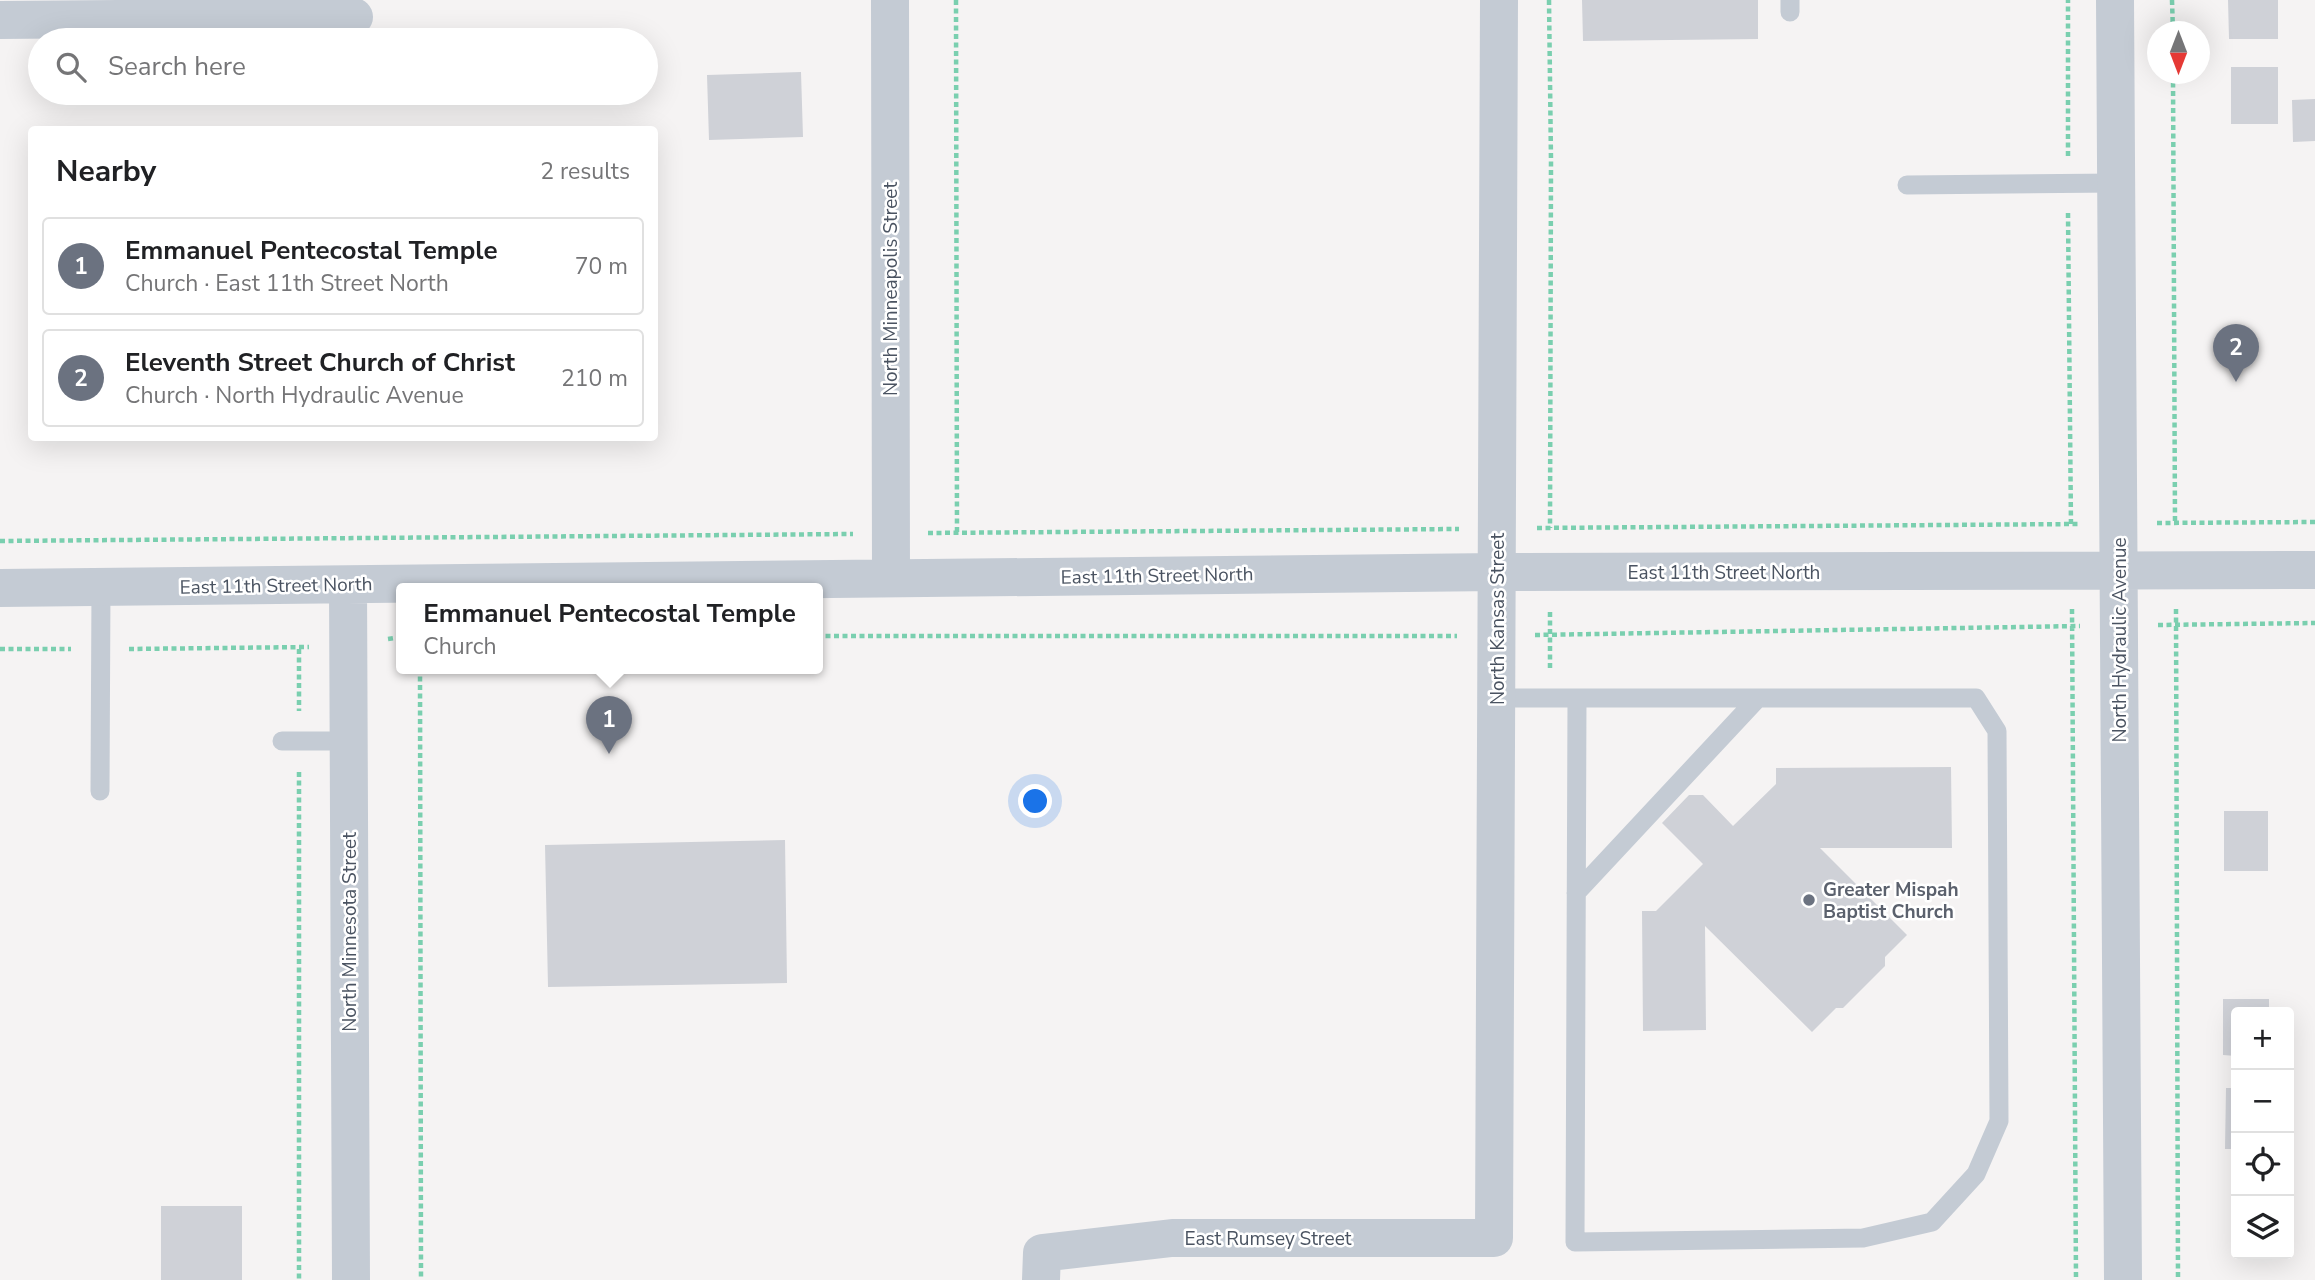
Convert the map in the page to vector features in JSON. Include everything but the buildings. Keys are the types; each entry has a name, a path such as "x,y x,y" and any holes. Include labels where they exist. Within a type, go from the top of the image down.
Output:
{"street":[{"name":"North Minneapolis Street","path":"890,0 891,578"},
{"name":"North Kansas Street","path":"1494,1238 1499,0"},
{"name":"North Hydraulic Avenue","path":"2115,0 2123,1280"},
{"path":"0,20 354,17"},
{"name":"East 11th Street North","path":"503,583 1497,572 2315,570"},
{"name":"East 11th Street North","path":"0,588 396,584"},
{"name":"North Minnesota Street","path":"348,585 351,1280"},
{"name":"East Rumsey Street","path":"1042,1267 1172,1238 1494,1238"}],"lane":[{"path":"1906,185 2116,183"},
{"path":"100,791 101,587"},
{"path":"1496,698 1550,698 1577,698 1976,698 1997,731 1999,1121 1976,1174 1932,1222 1863,1238 1575,1242 1577,698"},
{"path":"1576,893 1758,698"},
{"path":"291,741 348,741"}],"path":[{"path":"956,0 957,533"},
{"path":"1549,0 1550,698"},
{"path":"2068,0 2076,1280"},
{"path":"2172,0 2173,21"},
{"path":"2173,84 2178,1280"},
{"path":"0,541 2315,522"},
{"path":"823,636 1381,637 2315,623"},
{"path":"0,649 299,649 396,638"},
{"path":"299,649 291,741 299,1280"},
{"path":"420,674 421,1280"}],"place":[{"name":"Eleventh Street Church of Christ","path":"2236,382"},
{"name":"Emmanuel Pentecostal Temple","path":"609,754"},
{"name":"Greater Mispah Baptist Church","path":"1809,900"}]}
